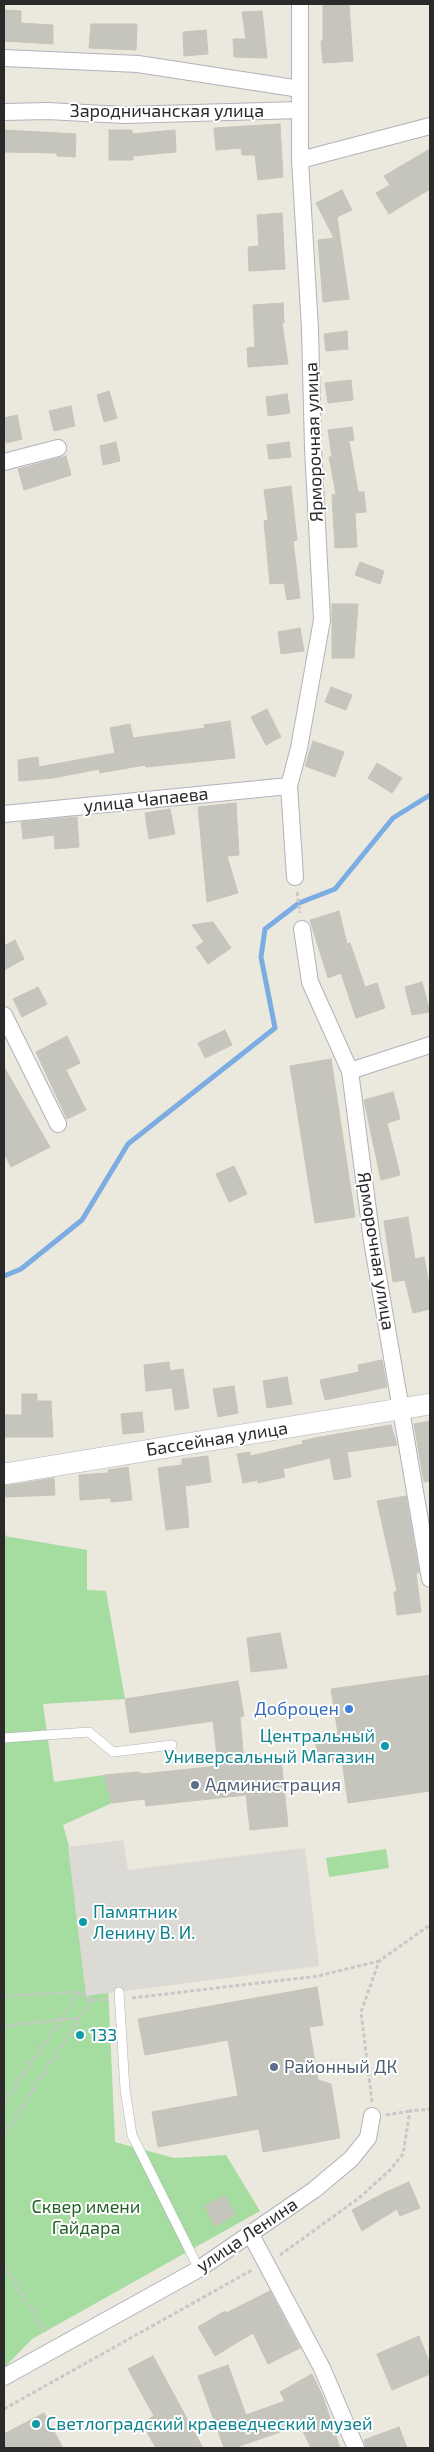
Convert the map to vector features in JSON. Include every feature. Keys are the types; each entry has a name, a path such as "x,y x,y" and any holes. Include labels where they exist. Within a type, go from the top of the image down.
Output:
{"street":[{"name":"Ярморочная улица","path":"295,877 289,786 299,748 322,620 313,448 310,329 300,160 300,4"},
{"path":"4,58 138,64 300,90"},
{"name":"Зародничанская улица","path":"4,112 47,111 124,115 300,110"},
{"path":"300,160 430,126"},
{"path":"4,462 58,448"},
{"name":"улица Чапаева","path":"4,814 289,786"},
{"name":"Ярморочная улица","path":"302,929 310,982 350,1071 372,1241 430,1579"},
{"path":"4,1015 58,1124"},
{"path":"350,1071 430,1045"},
{"name":"Бассейная улица","path":"4,1474 430,1404"},
{"name":"улица Ленина","path":"4,2376 199,2269 314,2190 351,2159 368,2138 372,2116"},
{"path":"250,2234 322,2368 356,2448"}],"lane":[{"path":"4,1738 89,1732 114,1752 172,1745"},
{"path":"119,1996 125,2089 132,2135 199,2269"}],"path":[{"path":"295,877 302,929"},
{"path":"4,1543 5,1536"},
{"path":"4,1996 80,1992 92,2000 318,1976 379,1961 430,1925"},
{"path":"379,1961 360,2012 373,2109 372,2116 430,2109"},
{"path":"4,2103 80,1992"},
{"path":"4,2135 92,2000"},
{"path":"4,2026 80,2018"},
{"path":"4,2409 284,2253 359,2198 390,2170 403,2154 410,2111"},
{"path":"4,2265 45,2332"}],"green space":[{"name":"Сквер имени Гайдара","path":"4,1536 87,1550 87,1590 106,1591 125,1699 43,1704 54,1782 104,1775 112,1803 63,1825 108,1985 115,2142 174,2158 226,2155 260,2211 32,2339 4,2368"},
{"path":"386,1849 389,1868 329,1877 326,1858"}],"shaded area":[{"path":"123,1840 128,1870 305,1848 319,1966 86,1996 68,1847"}],"building":[{"path":"323,4 349,4 353,61 323,63 321,41 323,41"},
{"path":"4,10 21,11 21,23 53,25 53,44 4,41"},
{"path":"262,11 267,58 234,57 233,39 246,39 242,12"},
{"path":"91,24 137,24 136,50 89,48"},
{"path":"206,30 208,54 184,56 183,32"},
{"path":"280,124 283,177 258,180 255,155 242,155 241,148 216,150 214,128"},
{"path":"4,130 76,134 75,157 57,156 57,153 4,152"},
{"path":"109,130 132,130 132,134 175,130 176,152 133,156 133,160 109,160"},
{"path":"430,149 430,189 389,214 376,193 390,185 384,176"},
{"path":"342,190 352,210 337,217 349,299 323,302 318,240 334,238 316,203"},
{"path":"282,213 285,269 249,271 248,247 259,246 257,215"},
{"path":"283,303 284,323 282,323 288,364 248,367 247,348 255,347 253,305"},
{"path":"347,331 348,349 326,351 324,334"},
{"path":"351,380 353,400 328,403 325,383"},
{"path":"109,391 117,418 104,422 97,395"},
{"path":"287,394 290,413 268,416 266,397"},
{"path":"71,406 75,426 54,431 49,411"},
{"path":"17,415 22,439 6,443 4,418"},
{"path":"352,427 354,440 349,441 358,492 364,492 366,512 355,513 357,547 335,548 332,495 336,494 329,457 332,457 328,430"},
{"path":"116,442 120,461 103,465 100,446"},
{"path":"289,442 291,457 269,459 267,445"},
{"path":"66,456 71,475 24,490 18,469"},
{"path":"291,486 297,540 293,541 300,598 287,600 284,583 270,584 264,521 268,520 264,490"},
{"path":"360,562 384,571 380,584 355,575"},
{"path":"332,604 358,604 354,658 332,658"},
{"path":"300,628 304,651 281,654 278,632"},
{"path":"331,687 352,695 346,710 325,702"},
{"path":"267,709 281,737 266,745 251,717"},
{"path":"230,721 235,758 146,767 145,765 100,773 99,769 53,778 19,781 18,760 38,757 39,767 115,753 110,728 130,724 133,738 205,728 204,725"},
{"path":"313,741 344,752 335,777 305,766"},
{"path":"377,763 402,778 392,793 368,778"},
{"path":"236,803 239,855 227,856 238,893 207,902 198,807"},
{"path":"170,809 175,834 149,839 145,813"},
{"path":"77,817 79,847 55,849 54,835 23,839 21,822"},
{"path":"339,911 347,944 350,943 365,987 377,983 385,1008 356,1018 341,973 328,978 310,920"},
{"path":"213,922 231,948 208,964 196,947 204,942 192,925"},
{"path":"15,940 24,959 4,970 4,946"},
{"path":"422,982 430,1012 412,1015 405,987"},
{"path":"38,987 47,1004 22,1017 13,999"},
{"path":"225,1030 232,1045 205,1058 198,1043"},
{"path":"67,1036 80,1063 66,1070 86,1110 67,1119 36,1052"},
{"path":"331,1059 355,1217 315,1223 290,1066"},
{"path":"4,1067 50,1147 11,1167 4,1153"},
{"path":"393,1092 400,1119 387,1123 400,1175 381,1180 364,1100"},
{"path":"234,1166 247,1194 229,1202 216,1174"},
{"path":"408,1217 415,1259 424,1257 430,1291 430,1309 413,1313 405,1280 393,1282 384,1221"},
{"path":"382,1360 387,1387 325,1400 320,1380 359,1372 358,1365"},
{"path":"169,1362 170,1371 183,1369 189,1408 175,1410 172,1388 146,1391 144,1365"},
{"path":"287,1377 292,1404 267,1408 263,1381"},
{"path":"234,1386 238,1413 218,1417 213,1389"},
{"path":"22,1394 37,1394 37,1401 51,1401 53,1437 4,1437 4,1415 22,1415"},
{"path":"142,1412 144,1432 123,1434 121,1414"},
{"path":"430,1421 430,1481 424,1482 414,1424"},
{"path":"391,1425 397,1445 347,1452 351,1477 334,1480 330,1458 283,1469 285,1477 258,1483 258,1480 243,1483 237,1454 250,1452 250,1456 303,1444 302,1441 320,1437"},
{"path":"208,1456 211,1482 185,1486 189,1527 166,1530 158,1468 182,1465 182,1459"},
{"path":"128,1467 132,1500 111,1502 111,1498 80,1500 79,1475 108,1473 108,1470"},
{"path":"54,1478 55,1495 4,1497 4,1486"},
{"path":"406,1496 419,1573 416,1573 421,1612 397,1615 394,1592 397,1591 377,1501"},
{"path":"280,1633 287,1668 251,1672 247,1638"},
{"name":"Центральный Универсальный Магазин","path":"430,1675 430,1791 348,1803 342,1760 318,1763 315,1736 338,1733 331,1689"},
{"name":"Администрация","path":"238,1681 244,1716 240,1717 244,1763 281,1759 288,1826 250,1830 246,1795 146,1806 145,1799 112,1803 104,1775 138,1772 143,1774 218,1766 213,1721 130,1733 125,1699"},
{"name":"Районный ДК","path":"317,1987 323,2025 309,2027 318,2080 331,2084 340,2138 263,2152 259,2129 158,2147 152,2112 238,2096 228,2040 145,2055 138,2019"},
{"path":"409,2182 420,2208 400,2216 397,2209 362,2231 352,2210"},
{"path":"225,2196 235,2215 215,2226 205,2206"},
{"path":"270,2291 300,2348 268,2364 253,2333 215,2356 198,2327 225,2311 226,2313"},
{"path":"419,2336 430,2364 430,2374 392,2390 377,2354"},
{"path":"153,2356 203,2448 156,2448 142,2423 154,2416 128,2369"},
{"path":"228,2365 246,2415 285,2401 280,2392 312,2374 323,2397 340,2448 311,2448 300,2425 234,2448 224,2448 198,2376"},
{"name":"Светлоградский краеведческий музей","path":"44,2413 63,2448 4,2448 4,2434"},
{"path":"399,2427 407,2448 366,2448 364,2440"}],"waterway":[{"path":"4,1276 21,1269 82,1220 128,1144 275,1028 261,957 265,929 299,903 335,889 393,818 430,795"}],"place":[{"name":"Доброцен","path":"349,1709"},
{"name":"Центральный Универсальный Магазин","path":"385,1746"},
{"name":"Администрация","path":"195,1785"},
{"name":"Памятник Ленину В. И.","path":"83,1922"},
{"name":"133","path":"80,2035"},
{"name":"Районный ДК","path":"274,2067"},
{"name":"Светлоградский краеведческий музей","path":"36,2424"}]}
